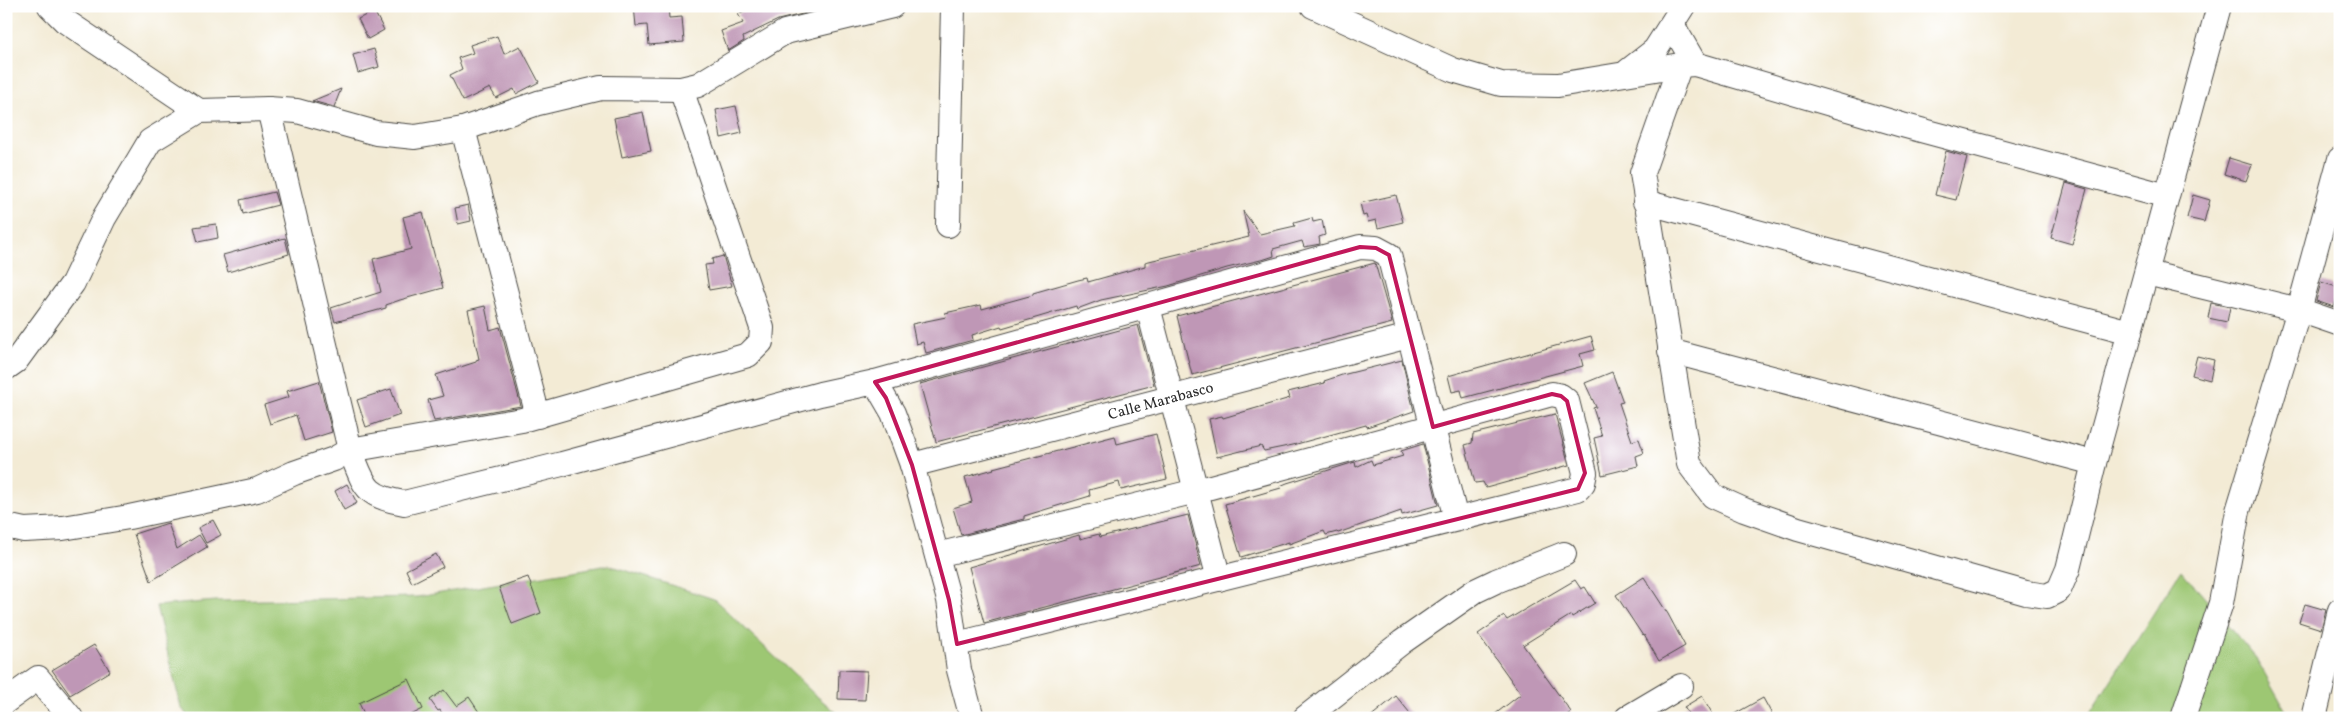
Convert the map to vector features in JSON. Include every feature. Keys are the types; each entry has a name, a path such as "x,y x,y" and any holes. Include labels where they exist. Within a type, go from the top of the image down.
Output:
{"street":[{"path":"50,6 65,21 199,111"},
{"path":"6,368 16,361 73,283 104,218 150,141 199,111 269,109 297,111 376,132 415,137 463,129 538,103 601,88 681,89 698,85 785,32 866,10 892,6"},
{"path":"948,225 953,6"},
{"path":"1313,6 1453,70 1500,84 1558,85 1627,72 1687,64 1902,125 2166,196"},
{"path":"1678,16 1687,64 1642,173 1645,202 1689,464 1713,496 1744,510 1798,529 2026,593 2047,596 2059,590 2068,569 2094,463 2219,6"},
{"path":"1627,72 1655,50 1678,16"},
{"path":"6,526 24,530 63,528 129,517 257,490 294,473 334,459 350,450 538,416 748,355 761,342 762,328 681,89"},
{"path":"269,109 350,450 365,486 381,499 404,503 562,464 820,394 875,382 1360,248 1376,248 1389,255 1456,519"},
{"path":"463,129 538,416"},
{"path":"2183,718 2220,603 2238,511 2299,310 2340,159"},
{"path":"1645,202 2130,332"},
{"path":"2147,273 2299,310 2340,324"},
{"path":"1148,307 1218,578"},
{"name":"Calle Marabasco","path":"912,466 1409,336"},
{"path":"1670,351 2094,463"},
{"path":"875,382 893,413 912,466 949,600 960,670 972,718"},
{"path":"937,555 1196,491 1552,394 1561,396 1567,401 1585,473 1583,483 1578,489 957,644"},
{"path":"1305,718 1402,642 1475,591 1564,554"},
{"path":"2314,718 2340,610"},
{"path":"6,701 38,678 71,718"},
{"path":"1628,718 1681,686"}],"highlighted area":[{"path":"1360,247 1376,248 1389,255 1433,427 1552,394 1561,396 1567,401 1585,473 1578,489 957,644 949,600 912,465 886,398 875,382"}],"green space":[{"path":"609,565 714,599 813,693 843,718 189,718 181,707 156,606 216,601 417,597"},
{"path":"2181,570 2256,658 2290,718 2087,718"}],"building":[{"path":"634,6 668,7 669,18 682,17 684,42 649,45 647,25 636,26"},
{"path":"755,6 827,6 827,8 778,20 743,37 744,41 728,51 721,31 743,23 738,14"},
{"path":"374,11 384,30 368,39 358,19"},
{"path":"497,36 504,54 520,46 539,82 516,94 514,89 496,98 490,88 463,101 450,75 462,69 458,58 473,53 470,45"},
{"path":"374,49 379,67 358,73 353,55"},
{"path":"341,89 334,107 312,101"},
{"path":"736,106 742,133 721,138 716,110"},
{"path":"643,112 651,151 622,157 614,118"},
{"path":"1946,151 1967,157 1956,200 1935,195"},
{"path":"2229,158 2252,165 2246,181 2224,174"},
{"path":"2066,183 2087,189 2072,244 2051,238"},
{"path":"274,192 278,205 243,214 240,200"},
{"path":"1396,195 1403,222 1378,228 1376,220 1368,222 1366,215 1363,216 1360,203"},
{"path":"2193,195 2210,200 2204,222 2187,218"},
{"path":"468,205 471,221 458,224 455,208"},
{"path":"1243,211 1260,234 1295,226 1294,223 1312,218 1313,222 1322,220 1325,235 1319,237 1320,244 1304,247 1302,241 1273,249 1274,256 1265,259 1227,268 1168,286 1101,300 1077,309 1076,306 1002,328 1001,326 972,335 973,340 926,353 923,342 916,344 912,324 946,317 945,313 981,305 982,309 1078,280 1087,278 1088,282 1145,266 1145,262 1249,237"},
{"path":"423,212 443,288 400,300 386,305 386,308 335,322 331,308 381,292 373,259 411,249 403,217"},
{"path":"216,224 218,238 198,242 194,227"},
{"path":"285,238 289,254 228,272 223,255"},
{"path":"723,256 732,286 709,290 705,265 713,264 712,259"},
{"path":"1375,263 1392,323 1192,375 1177,316"},
{"path":"2321,282 2340,288 2334,307 2316,301"},
{"path":"2211,303 2230,307 2227,322 2208,318"},
{"path":"485,306 490,330 500,327 521,406 434,421 428,400 443,396 436,375 476,362 479,359 468,310"},
{"path":"1138,325 1154,385 936,442 920,384"},
{"path":"1591,336 1595,350 1580,354 1583,366 1463,398 1461,390 1452,392 1448,376"},
{"path":"2197,356 2214,360 2210,380 2192,375"},
{"path":"1402,360 1414,411 1367,427 1366,425 1293,445 1264,451 1261,446 1217,457 1209,419 1222,416 1223,418 1290,398 1288,392 1325,383 1324,381 1342,375"},
{"path":"1612,372 1623,402 1619,403 1632,441 1639,439 1644,453 1636,456 1638,466 1602,475 1594,438 1602,436 1593,408 1596,407 1585,383"},
{"path":"319,381 332,432 304,441 296,415 270,424 264,405 289,397 287,391"},
{"path":"391,389 400,415 366,427 357,400"},
{"path":"1555,414 1569,465 1486,488 1483,482 1475,483 1465,445 1472,443 1473,434"},
{"path":"1156,434 1167,479 1121,490 1119,482 1089,490 1090,496 1024,516 1024,519 961,535 953,508 972,502 965,477 1115,436 1117,444"},
{"path":"1423,444 1438,505 1402,515 1401,511 1338,533 1326,535 1324,531 1289,544 1289,542 1241,557 1225,504 1281,488 1280,486 1287,483 1355,462 1356,467 1371,460 1373,465 1403,456 1401,451"},
{"path":"347,484 357,503 344,510 335,491"},
{"path":"1188,515 1201,566 984,623 969,567 1079,535 1080,539 1099,534 1100,537"},
{"path":"213,520 221,535 206,543 198,528"},
{"path":"168,523 177,549 199,535 207,547 151,581 134,534"},
{"path":"436,554 443,567 412,583 406,570"},
{"path":"528,577 541,613 512,624 499,587"},
{"path":"1644,577 1668,614 1685,646 1659,661 1644,635 1616,595"},
{"path":"1575,580 1581,589 1585,587 1595,603 1572,617 1571,615 1523,645 1571,712 1563,718 1490,718 1521,694 1478,634 1504,616 1507,620"},
{"path":"2305,604 2326,610 2321,629 2299,622"},
{"path":"94,645 110,671 70,695 52,670"},
{"path":"839,670 867,671 865,700 838,699"},
{"path":"409,679 423,709 405,718 366,718 359,703"},
{"path":"444,690 456,706 469,697 483,718 439,718 443,715 430,700"},
{"path":"1396,696 1414,718 1369,718"},
{"path":"1702,696 1715,718 1691,718 1684,707"},
{"path":"1763,698 1774,718 1727,718"}]}
